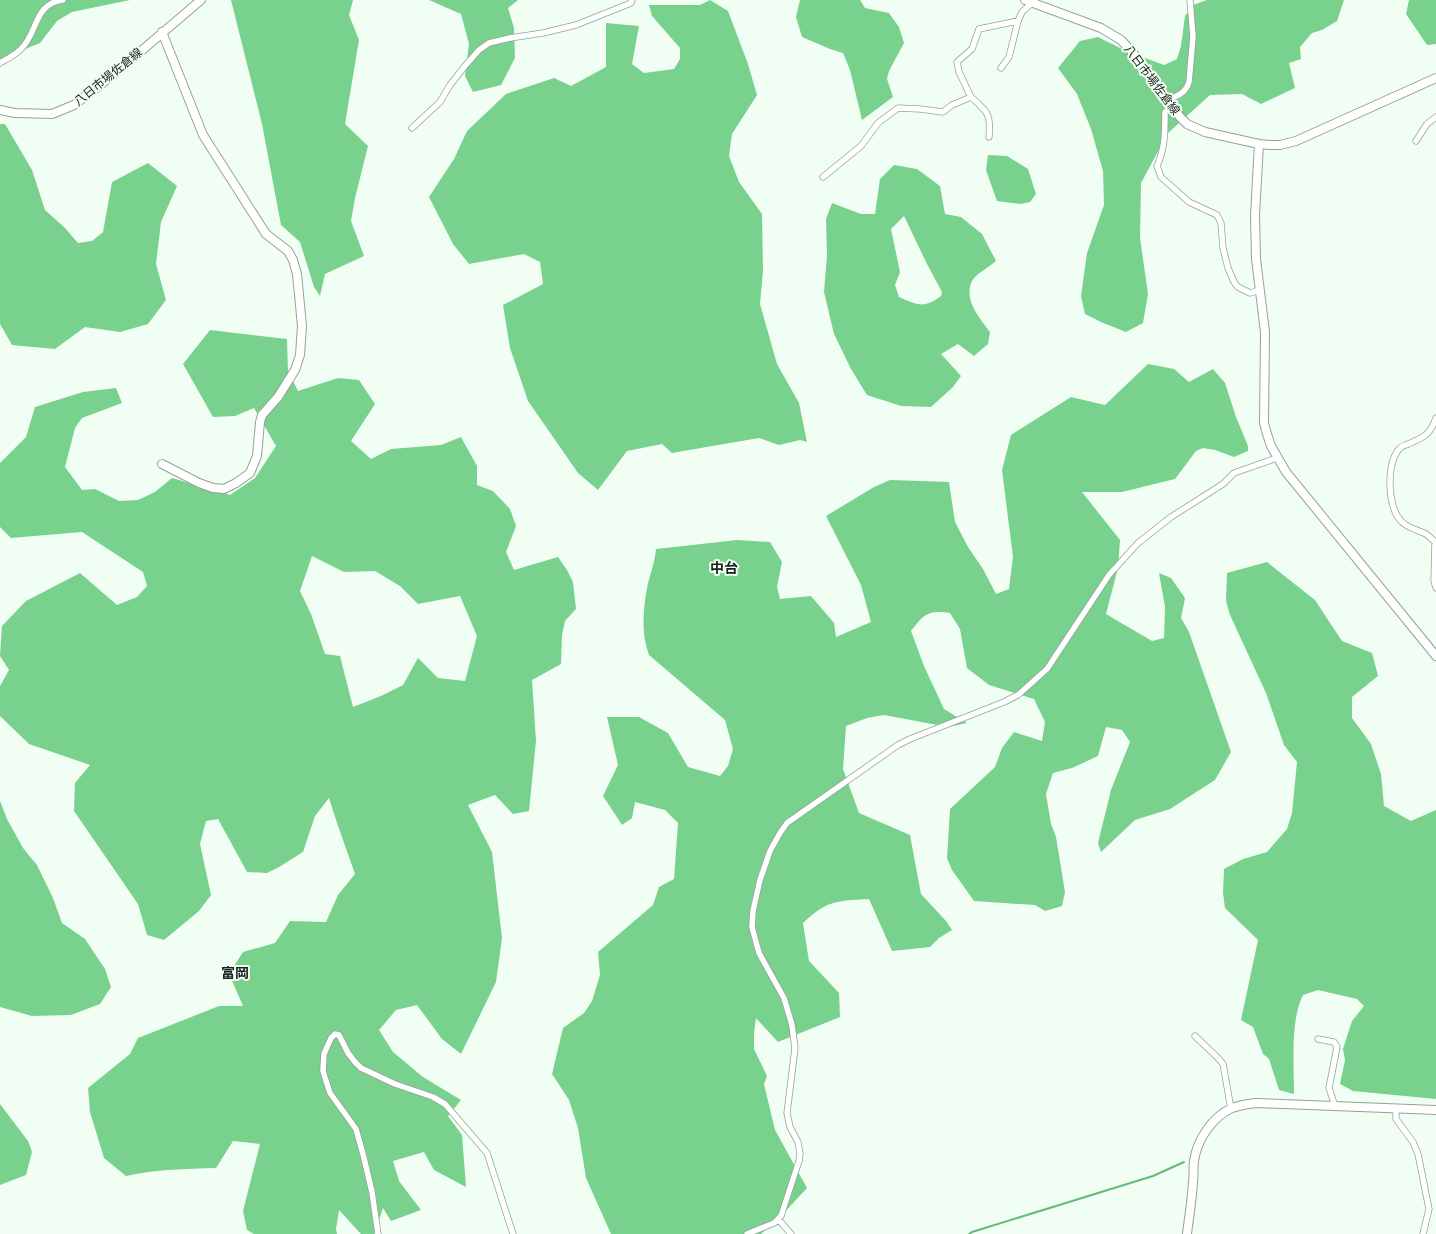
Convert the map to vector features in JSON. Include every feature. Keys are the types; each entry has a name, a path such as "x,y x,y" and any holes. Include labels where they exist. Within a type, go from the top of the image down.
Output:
{"street":[{"path":"0,63 21,49 32,34 35,24 42,12 51,2 63,0"},
{"name":"八日市場佐倉線","path":"0,110 33,114 52,114 74,105 86,97 201,0"},
{"path":"412,128 440,102 450,85 465,66 479,50 489,43 544,33 576,25 631,3 632,0"},
{"path":"1167,100 1185,91 1188,87 1193,37 1190,0"},
{"path":"1001,68 1009,57 1018,21 1028,1"},
{"name":"八日市場佐倉線","path":"1028,1 1101,28 1121,40 1134,54 1180,118 1187,124 1205,132 1258,144 1280,145 1296,141 1436,78"},
{"path":"989,137 990,121 984,109 971,97 959,72 957,62 972,49 979,30 1018,21"},
{"path":"162,32 203,135 266,234 288,252 293,260 298,281 302,326 300,355 295,370 278,397 262,415 256,456 250,472 236,483 224,489 213,488 199,483 162,464"},
{"path":"823,177 862,146 878,123 898,108 943,112 952,105 971,97"},
{"path":"1172,107 1165,112 1166,136 1162,154 1157,166 1161,177 1189,202 1217,214 1221,223 1223,248 1228,268 1234,282 1238,287 1250,293 1260,290"},
{"path":"1416,140 1427,124 1436,117"},
{"path":"1258,144 1255,215 1256,259 1265,332 1264,423 1269,440 1277,458 1286,472 1436,656"},
{"path":"1436,418 1427,436 1401,447 1393,461 1390,494 1395,511 1401,522 1426,534 1435,542 1434,581 1436,588"},
{"path":"747,1234 774,1223 781,1216 800,1154 798,1142 790,1127 787,1114 795,1048 792,1025 784,998 759,953 752,927 753,910 760,880 770,851 780,833 787,823 898,745 1018,695 1047,669 1109,575 1138,543 1170,516 1223,484 1234,473 1277,458"},
{"path":"378,1234 372,1192 356,1129 330,1093 323,1071 324,1054 335,1034 339,1035 348,1053 361,1068 395,1084 433,1097 445,1104 487,1153 513,1234"},
{"path":"1195,1036 1223,1064 1226,1074 1231,1109"},
{"path":"1318,1039 1334,1042 1337,1047 1329,1088 1335,1106"},
{"path":"1186,1234 1193,1182 1194,1160 1198,1146 1202,1136 1215,1120 1231,1109 1256,1103 1436,1110"},
{"path":"1396,1109 1396,1119 1413,1142 1418,1154 1429,1209 1423,1234"},
{"path":"778,1219 791,1234"}],"green space":[{"path":"0,0 130,0 72,12 57,21 40,43 0,59"},
{"path":"231,0 353,0 349,15 359,40 345,124 368,146 351,221 364,256 325,274 320,296 314,287 300,242 281,225 262,124"},
{"path":"429,0 518,0 508,8 514,28 515,58 501,85 473,92 465,76 469,44 461,14"},
{"path":"710,0 728,11 748,64 757,95 732,134 729,156 739,182 762,214 763,271 760,304 777,364 799,403 807,442 800,440 779,445 759,438 672,453 662,444 627,451 598,490 578,473 528,401 510,348 503,305 543,284 540,262 524,254 469,264 453,244 429,197 454,159 467,131 506,94 554,78 571,86 606,67 606,23 639,26 632,64 644,73 674,69 680,59 680,48 652,16 649,5 700,5"},
{"path":"800,0 860,0 865,8 889,13 899,27 904,43 889,71 887,79 893,97 862,120 850,70 843,53 802,37 796,17"},
{"path":"1207,0 1344,0 1337,21 1322,30 1312,33 1300,47 1301,59 1289,63 1295,88 1261,104 1242,94 1210,95 1168,133 1141,183 1140,238 1148,294 1143,323 1126,332 1085,314 1081,296 1087,253 1104,205 1103,171 1091,129 1077,94 1058,68 1080,41 1098,37 1126,51 1164,65 1177,59 1181,46 1185,16 1193,5"},
{"path":"1409,0 1436,0 1436,44 1427,45 1406,14"},
{"path":"0,124 5,124 32,170 45,210 65,228 78,243 92,241 103,232 112,182 148,163 177,186 161,222 156,264 166,300 148,324 120,332 85,327 55,349 12,345 0,324"},
{"path":"988,155 1007,156 1028,169 1036,194 1030,202 1021,204 997,201 986,170"},
{"path":"894,165 917,169 940,186 945,214 961,217 982,234 996,261 979,273 972,281 970,288 971,302 990,332 988,344 974,356 958,344 941,354 961,376 953,387 931,407 901,406 867,395 851,369 834,334 824,292 827,255 826,219 832,203 861,214 875,214 880,179","holes":["904,216 942,292 941,296 930,303 925,304 916,304 899,297 895,285 900,272 891,229"]},
{"path":"210,330 287,339 288,371 298,391 338,378 359,380 375,404 351,441 371,459 391,449 441,445 461,437 477,466 477,485 493,491 510,509 516,526 506,552 514,570 558,557 573,582 576,609 565,621 562,635 561,664 532,680 536,741 529,811 513,814 495,795 468,805 492,852 502,938 496,982 461,1054 442,1039 417,1005 396,1010 379,1030 393,1052 423,1077 461,1100 448,1116 462,1135 466,1187 434,1170 424,1152 393,1161 399,1181 421,1210 391,1221 383,1208 374,1234 361,1234 339,1210 336,1229 337,1234 254,1234 247,1230 243,1211 260,1144 233,1141 216,1168 182,1169 126,1176 104,1158 90,1112 88,1088 130,1054 138,1038 219,1006 243,1006 229,974 243,952 275,943 290,921 326,922 338,895 355,874 329,798 315,816 303,852 267,873 247,872 218,819 206,821 200,844 211,895 199,911 164,940 147,935 138,904 74,811 75,783 90,765 29,744 0,716 0,686 9,670 0,656 2,626 26,601 80,573 117,605 137,597 147,586 143,572 82,532 11,538 0,527 0,463 26,437 35,407 83,392 116,388 122,403 82,418 75,428 65,467 82,490 95,489 119,501 138,500 155,492 172,478 230,495 255,478 276,446 254,408 235,416 213,417 183,364","holes":["312,556 344,572 375,571 400,586 418,604 460,596 477,636 465,681 438,678 418,658 403,685 381,696 353,707 340,656 325,654 311,614 300,591"]},
{"path":"1148,364 1174,369 1189,382 1213,369 1225,383 1236,417 1248,446 1248,451 1234,457 1215,450 1203,448 1196,451 1175,479 1122,492 1082,492 1120,540 1118,568 1106,614 1152,641 1164,638 1165,607 1159,573 1171,578 1185,598 1181,618 1189,632 1231,752 1215,780 1170,809 1135,820 1101,852 1098,843 1111,790 1130,742 1122,730 1106,727 1098,756 1072,768 1053,773 1046,794 1051,824 1056,837 1065,892 1062,906 1045,911 1035,905 974,901 952,870 947,858 950,809 995,767 1002,748 1014,732 1042,741 1045,722 1034,699 989,685 967,668 960,629 950,613 936,612 927,614 923,617 911,631 924,666 944,709 967,723 948,727 884,715 867,718 846,726 843,769 859,813 910,835 921,894 946,921 952,930 939,938 930,947 892,951 869,899 840,901 826,906 811,915 803,923 809,961 839,993 840,1017 778,1042 756,1018 754,1033 754,1049 767,1076 764,1084 775,1130 807,1188 781,1216 761,1234 611,1234 586,1178 578,1128 569,1100 552,1074 563,1028 584,1013 592,1001 600,975 598,952 653,905 659,887 674,879 678,823 665,810 635,802 632,818 622,825 603,796 618,765 607,717 639,717 668,733 688,767 720,776 728,766 733,749 725,720 649,655 646,647 644,630 644,605 656,549 737,540 770,542 782,562 777,587 780,599 811,596 834,623 836,637 871,622 861,585 826,516 874,487 890,480 949,482 955,522 996,594 1009,589 1013,557 1002,470 1011,435 1071,397 1105,405"},
{"path":"1267,562 1315,600 1342,641 1372,653 1378,676 1352,697 1352,718 1371,744 1381,774 1384,806 1411,821 1436,810 1436,1099 1353,1091 1340,1084 1345,1060 1343,1049 1352,1021 1364,1006 1357,999 1318,990 1303,995 1299,1005 1294,1030 1294,1094 1279,1090 1269,1059 1263,1054 1253,1027 1241,1020 1258,940 1225,908 1223,893 1224,869 1243,859 1267,852 1287,829 1292,813 1297,762 1284,745 1266,693 1230,615 1226,601 1227,573"},
{"path":"0,801 7,819 23,848 37,865 53,898 62,923 85,939 105,969 111,987 100,1004 71,1015 32,1016 0,1007"},
{"path":"0,1104 28,1141 32,1152 26,1175 0,1185"}],"waterway":[{"path":"969,1234 1153,1176 1184,1162"}],"district":[{"name":"中台","path":"724,568"},
{"name":"富岡","path":"235,973"}]}
